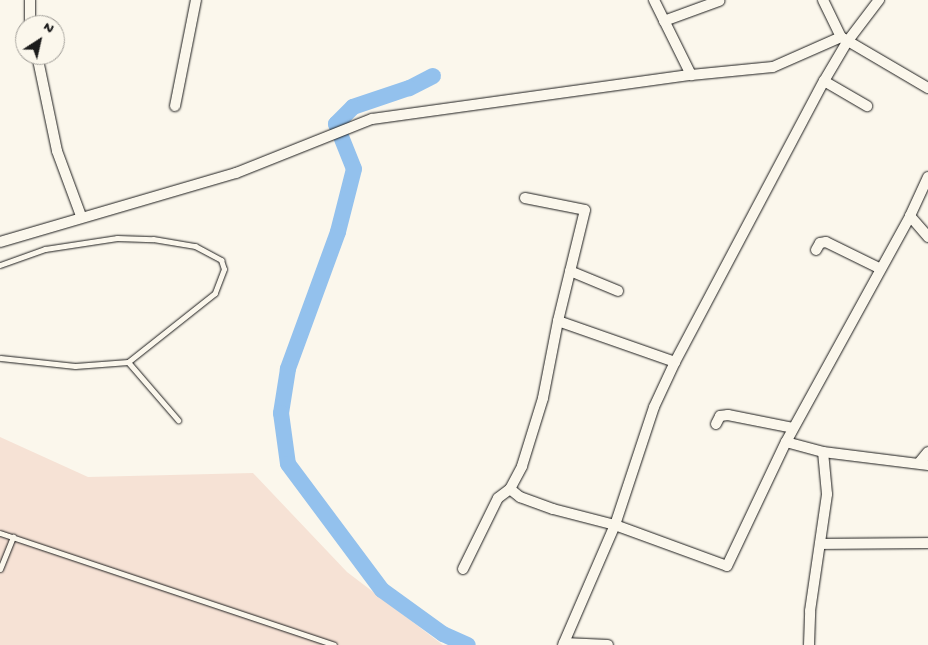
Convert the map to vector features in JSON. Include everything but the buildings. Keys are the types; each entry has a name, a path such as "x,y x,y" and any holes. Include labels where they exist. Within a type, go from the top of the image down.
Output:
{"street":[{"path":"30,0 30,15"},
{"path":"174,106 196,0"},
{"path":"654,0 691,75"},
{"path":"823,0 844,39 928,87"},
{"path":"608,645 563,644 615,525 654,407 675,362 824,81 844,39 879,0"},
{"path":"664,21 719,1"},
{"path":"0,242 81,216 173,194 236,173 311,141 372,118 691,75 773,67 844,39"},
{"path":"39,65 58,151 81,216"},
{"path":"824,81 867,106"},
{"path":"510,489 520,497 553,509 615,525 727,566 793,428 879,268 910,216 928,177"},
{"path":"463,569 498,498 510,489 522,466 543,398 558,321 585,210 525,198"},
{"path":"910,216 928,237"},
{"path":"816,250 820,243 826,242 879,268"},
{"path":"570,271 618,290"},
{"path":"558,321 675,362"},
{"path":"716,424 720,416 728,416 793,428"},
{"path":"786,442 823,452 923,464 928,452"},
{"path":"809,645 810,611 827,494 823,452"},
{"path":"820,544 928,543"}],"lane":[{"path":"0,265 44,249 117,238 153,239 209,250 220,260 224,270 223,279 215,292 128,362 75,366 0,358"},
{"path":"128,362 178,420"},
{"path":"0,533 334,645"},
{"path":"0,569 13,536"}],"shaded area":[{"path":"0,437 88,477 253,473 347,572 443,645 0,645"}],"waterway":[{"path":"433,76 409,88 353,107 336,124 354,169 338,232 288,369 281,413 288,464 382,590 443,634 468,645"}]}
